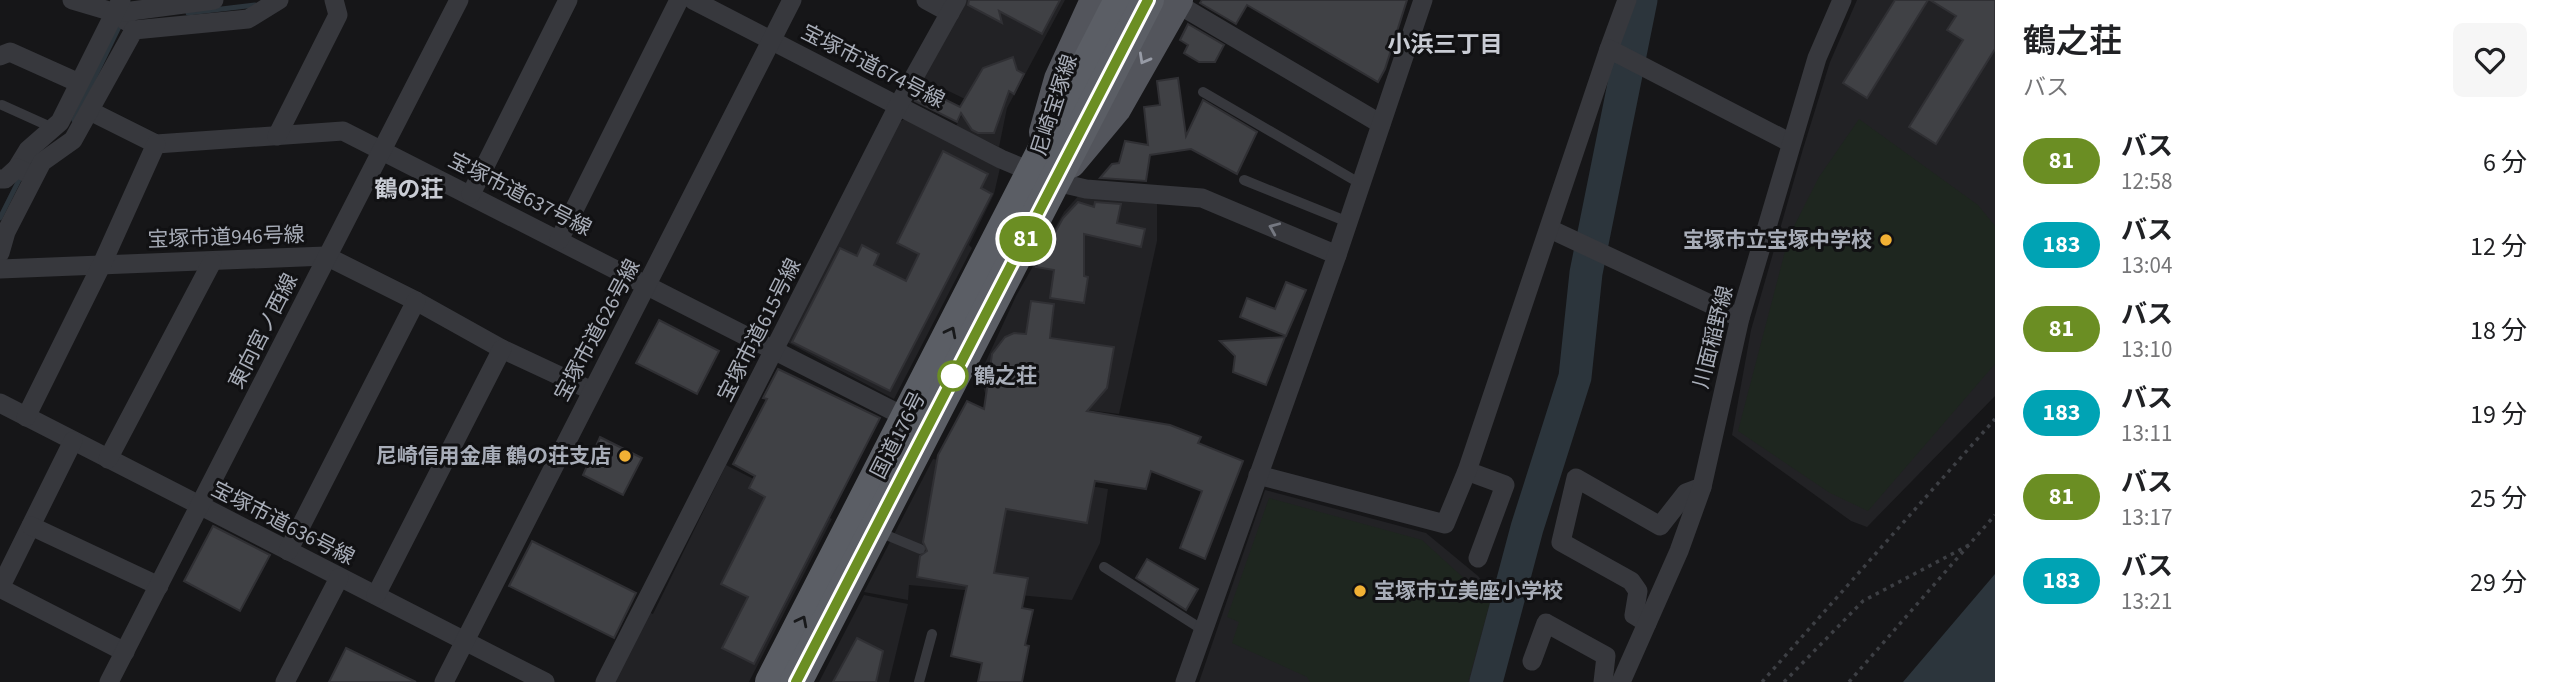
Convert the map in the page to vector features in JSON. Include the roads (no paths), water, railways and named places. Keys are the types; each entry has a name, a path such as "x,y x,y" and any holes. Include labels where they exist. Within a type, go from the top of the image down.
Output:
{"highway":[{"name":"国道176号","path":"796,682 875,530 1044,177 1120,0"},
{"name":"国道176号","path":"771,682 907,418 1044,177 1094,101 1167,1"}],"main road":[{"name":"尼崎宝塚線","path":"1044,177 1059,79 1095,0"}],"street":[{"path":"72,0 125,17 248,19 279,0"},
{"path":"0,253 15,177 28,150 60,122 79,83 125,17 214,0"},
{"path":"277,136 338,15 334,0"},
{"name":"東向宮ノ西線","path":"109,682 458,0"},
{"path":"471,194 568,0"},
{"path":"559,240 680,0"},
{"name":"宝塚市道674号線","path":"693,0 1044,177 1086,189 1202,198 1337,254"},
{"name":"宝塚市道626号線","path":"444,682 590,390 792,0"},
{"path":"926,0 954,6"},
{"path":"1185,682 1337,254 1423,0"},
{"path":"1258,475 1445,523 1467,471 1627,0"},
{"name":"川面稲野線","path":"1621,682 1702,488 1740,318 1817,58 1842,0"},
{"path":"1167,1 1381,124"},
{"name":"宝塚市道615号線","path":"605,682 899,104 954,6"},
{"path":"15,177 43,162 73,140 90,111 125,17"},
{"path":"1608,50 1791,143"},
{"path":"0,56 10,51 79,83"},
{"path":"26,417 102,264 156,144 90,111"},
{"name":"宝塚市道637号線","path":"156,144 343,131 907,418"},
{"path":"1550,229 1740,318"},
{"name":"宝塚市道946号線","path":"0,269 326,256 416,301 502,349 590,390"},
{"path":"108,459 212,262"},
{"path":"288,551 416,301"},
{"path":"376,595 502,349"},
{"name":"宝塚市道636号線","path":"0,403 545,682"},
{"path":"73,441 31,526 7,559 0,588 125,652"},
{"path":"1467,471 1505,485 1478,558"},
{"path":"1647,623 1634,615 1638,591 1631,581 1561,542 1576,478 1660,526 1686,493 1702,488"},
{"path":"31,526 159,586"},
{"path":"285,682 339,578"},
{"path":"1532,661 1546,623 1606,656 1603,682"}],"lane":[{"path":"1203,92 1360,184"},
{"path":"2,105 53,128"},
{"path":"1244,180 1348,222"},
{"path":"875,530 920,549"},
{"path":"1104,567 1203,630"},
{"path":"919,682 932,634"}],"waterway":[{"path":"1486,682 1527,528 1575,377 1586,273 1641,0"},
{"path":"188,13 255,5"},
{"path":"74,120 119,27 124,24"},
{"path":"0,218 22,174"}],"place":[{"name":"宝塚市立宝塚中学校","path":"1886,240"},
{"name":"鶴之荘","path":"953,376"},
{"name":"尼崎信用金庫 鶴の荘支店","path":"625,456"},
{"name":"宝塚市立美座小学校","path":"1360,591"}],"district":[{"name":"小浜三丁目","path":"1445,44"},
{"name":"鶴の荘","path":"409,189"}]}
